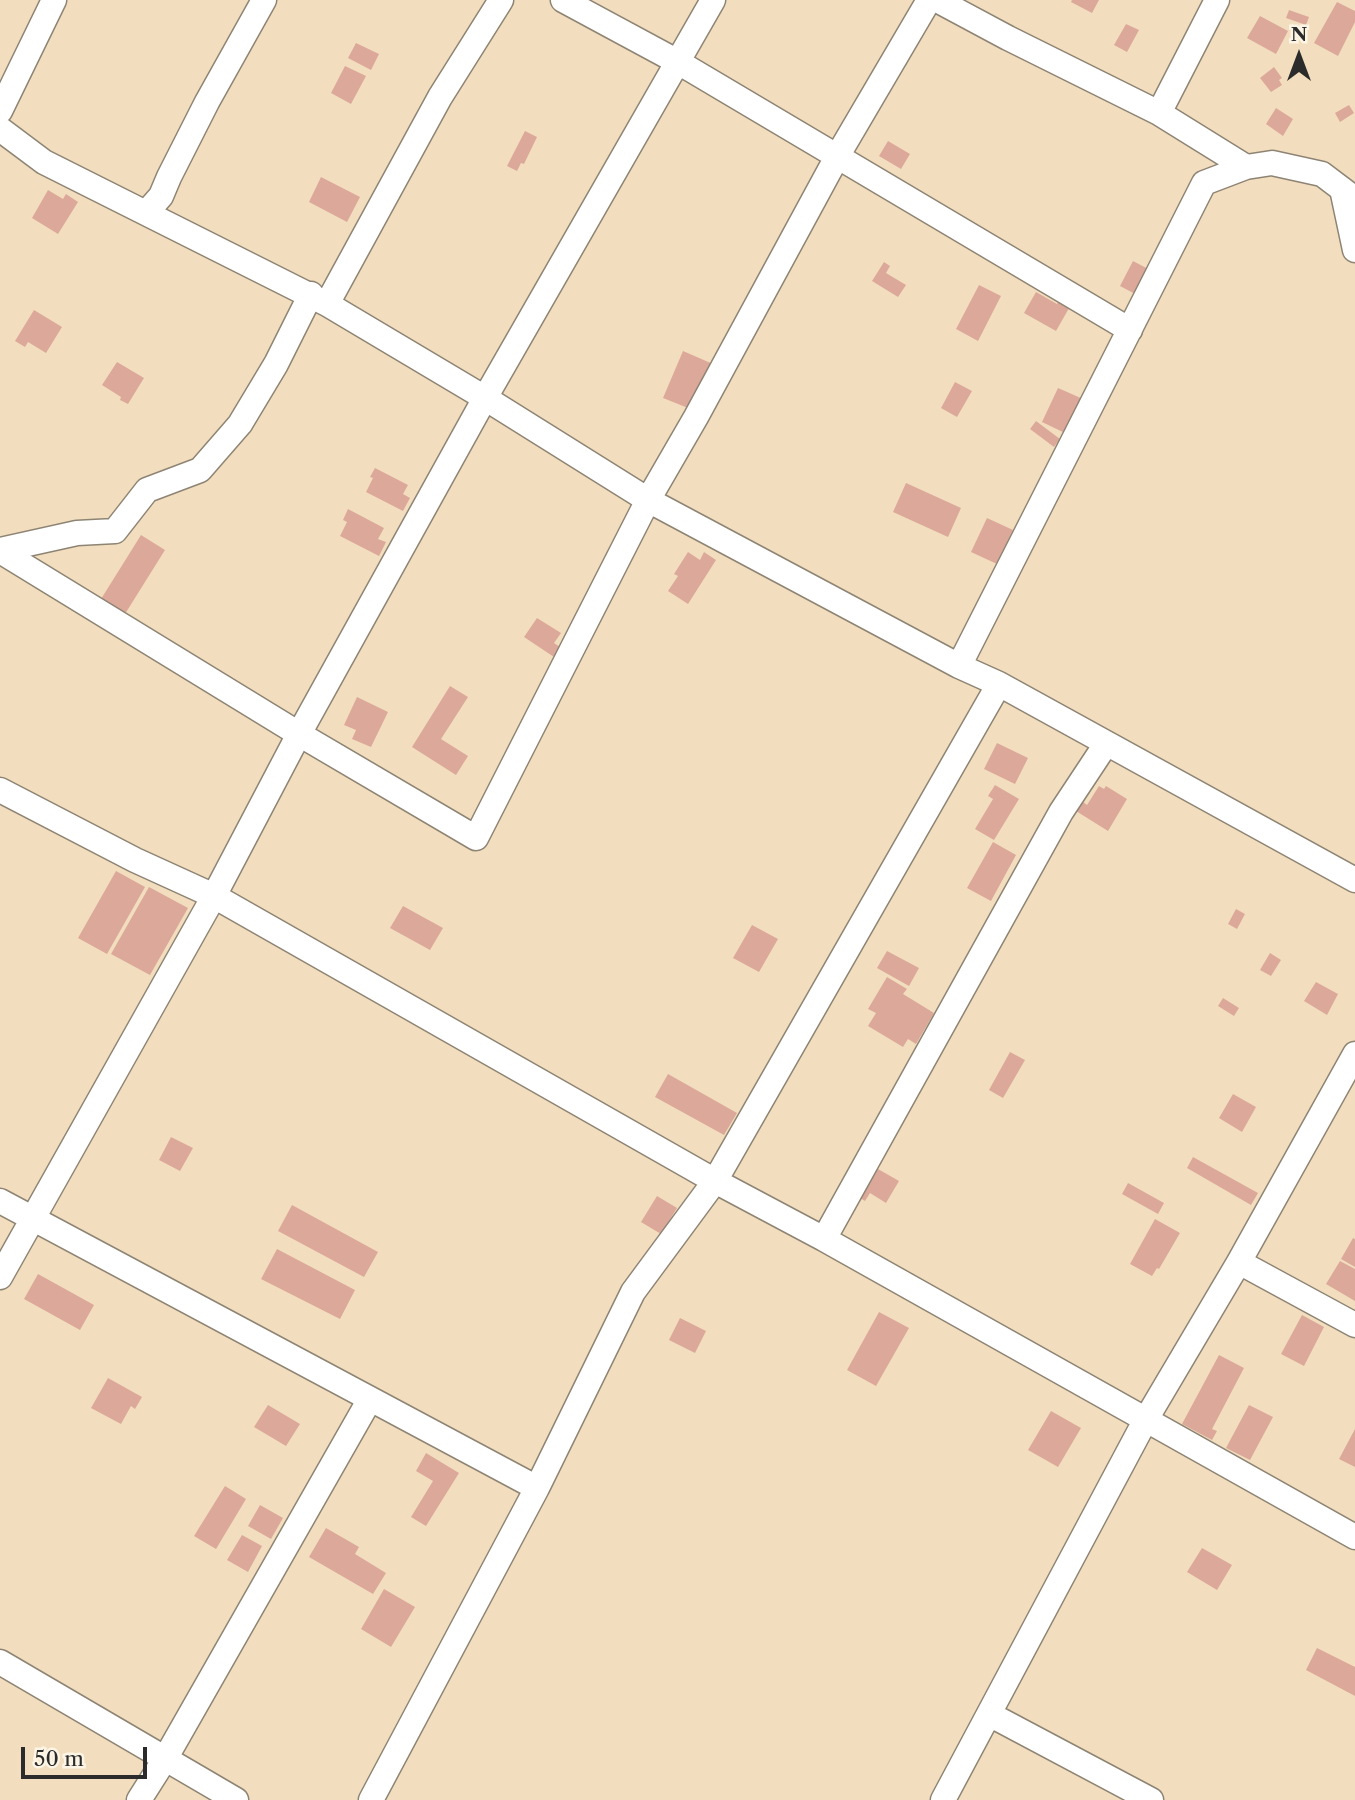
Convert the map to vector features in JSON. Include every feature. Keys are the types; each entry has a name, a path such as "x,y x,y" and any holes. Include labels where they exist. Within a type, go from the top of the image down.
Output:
{"street":[{"path":"0,111 54,0"},
{"path":"146,213 162,197 169,177 202,112 264,0"},
{"path":"0,551 77,533 115,531 147,491 200,470 240,424 501,0"},
{"path":"563,0 678,62 838,155 1130,330"},
{"path":"0,1277 214,896 299,734 485,398 713,0"},
{"path":"0,551 299,734 476,838 648,500 838,155 929,0"},
{"path":"937,0 1159,113 1246,167"},
{"path":"1159,113 1217,0"},
{"path":"0,129 44,162 319,299 648,500 960,666 999,684 1355,880"},
{"path":"960,666 1204,183 1246,167 1272,163 1322,174 1348,194 1355,250"},
{"path":"371,1800 537,1488 633,1292 715,1181 999,684"},
{"path":"824,1239 1060,812 1106,744"},
{"path":"0,790 135,860 214,896 715,1181 824,1239 1355,1537"},
{"path":"943,1800 1145,1421 1239,1262 1355,1054"},
{"path":"0,1200 537,1488"},
{"path":"1239,1262 1355,1325"},
{"path":"139,1800 370,1399"},
{"path":"0,1662 236,1800"},
{"path":"989,1714 1151,1800"}],"building":[{"path":"1099,0 1092,13 1071,2"},
{"path":"1337,2 1355,11 1355,22 1338,56 1314,43"},
{"path":"1289,10 1309,17 1306,25 1286,18"},
{"path":"1260,16 1288,31 1276,54 1247,38"},
{"path":"1126,24 1139,30 1127,52 1114,45"},
{"path":"356,43 379,54 371,70 348,58"},
{"path":"345,66 366,76 351,104 331,93"},
{"path":"1274,67 1282,78 1279,80 1282,85 1271,92 1260,78"},
{"path":"1349,105 1354,113 1340,122 1335,113"},
{"path":"1276,108 1293,119 1283,136 1266,124"},
{"path":"525,131 537,137 524,164 521,163 517,171 507,166"},
{"path":"888,141 910,154 901,169 879,156"},
{"path":"321,177 360,197 347,222 309,202"},
{"path":"48,190 63,199 66,194 78,202 58,234 32,218"},
{"path":"1133,261 1152,271 1139,296 1120,286"},
{"path":"884,262 890,266 886,273 906,285 898,297 872,281"},
{"path":"979,285 1001,296 978,341 956,329"},
{"path":"1036,292 1057,304 1061,297 1072,303 1056,331 1024,313"},
{"path":"34,310 62,327 46,353 28,342 25,347 15,341"},
{"path":"683,351 713,364 693,410 663,398"},
{"path":"117,362 144,378 128,404 102,385"},
{"path":"955,382 972,391 957,417 941,408"},
{"path":"1058,388 1083,399 1067,434 1042,422"},
{"path":"1036,421 1060,439 1054,447 1030,429"},
{"path":"375,468 408,485 403,494 410,498 403,511 366,492"},
{"path":"906,483 961,508 948,537 893,512"},
{"path":"348,509 384,528 378,539 386,542 379,556 340,536 347,522 343,520"},
{"path":"987,518 1013,530 997,564 971,552"},
{"path":"141,535 165,550 125,614 101,599"},
{"path":"688,552 700,560 704,552 716,560 688,604 668,591 678,576 674,574"},
{"path":"537,618 561,633 554,643 560,647 554,657 524,637"},
{"path":"450,686 468,697 441,739 468,756 456,775 412,747"},
{"path":"357,697 388,712 371,747 352,739 356,730 344,725"},
{"path":"997,743 1028,758 1015,784 984,769"},
{"path":"995,785 1019,799 994,840 975,829 993,799 988,796"},
{"path":"1099,786 1104,789 1106,786 1127,799 1108,831 1076,811 1082,801 1087,805"},
{"path":"993,842 1016,855 991,901 967,888"},
{"path":"116,871 145,887 107,954 78,938"},
{"path":"149,887 188,908 150,975 111,954"},
{"path":"403,906 443,928 430,950 390,928"},
{"path":"1236,909 1245,914 1237,929 1228,924"},
{"path":"752,925 778,939 759,972 733,958"},
{"path":"887,951 919,968 909,986 877,968"},
{"path":"1270,953 1281,960 1271,976 1260,970"},
{"path":"887,977 907,989 903,994 934,1013 916,1044 908,1039 903,1047 868,1026 876,1013 868,1009"},
{"path":"1316,982 1338,994 1327,1015 1304,1001"},
{"path":"1223,998 1239,1008 1234,1016 1218,1006"},
{"path":"1010,1052 1025,1060 1003,1098 989,1090"},
{"path":"668,1074 737,1113 724,1135 655,1097"},
{"path":"1233,1094 1256,1107 1242,1132 1219,1118"},
{"path":"171,1137 193,1148 180,1171 159,1160"},
{"path":"1193,1157 1258,1193 1251,1205 1187,1168"},
{"path":"878,1169 899,1181 886,1203 870,1193 865,1201 860,1198"},
{"path":"1128,1183 1164,1203 1158,1214 1122,1194"},
{"path":"657,1196 677,1208 661,1234 641,1222"},
{"path":"292,1205 378,1252 364,1277 278,1231"},
{"path":"1155,1219 1180,1233 1152,1276 1130,1264"},
{"path":"1353,1238 1355,1239 1355,1267 1341,1259"},
{"path":"277,1249 355,1290 340,1319 261,1279"},
{"path":"1340,1261 1355,1269 1355,1301 1326,1284"},
{"path":"38,1274 94,1305 80,1330 24,1299"},
{"path":"879,1312 909,1328 876,1386 847,1370"},
{"path":"1302,1315 1324,1327 1304,1366 1281,1354"},
{"path":"680,1318 706,1331 695,1353 669,1340"},
{"path":"1219,1355 1244,1368 1212,1429 1217,1431 1212,1440 1182,1424"},
{"path":"108,1378 142,1397 135,1409 131,1406 121,1424 91,1408"},
{"path":"268,1405 300,1424 286,1446 254,1427"},
{"path":"1249,1405 1273,1417 1250,1460 1226,1448"},
{"path":"1051,1411 1081,1428 1058,1467 1028,1450"},
{"path":"1355,1429 1355,1467 1339,1459"},
{"path":"426,1453 459,1473 426,1526 411,1517 433,1481 416,1471"},
{"path":"225,1486 246,1499 216,1549 194,1536"},
{"path":"260,1505 283,1518 271,1539 248,1526"},
{"path":"326,1528 359,1547 355,1554 386,1573 373,1594 309,1557"},
{"path":"242,1535 262,1546 248,1572 227,1560"},
{"path":"1202,1548 1232,1565 1217,1590 1187,1572"},
{"path":"384,1589 415,1607 391,1647 361,1629"},
{"path":"1317,1648 1355,1667 1355,1696 1306,1670"}]}
